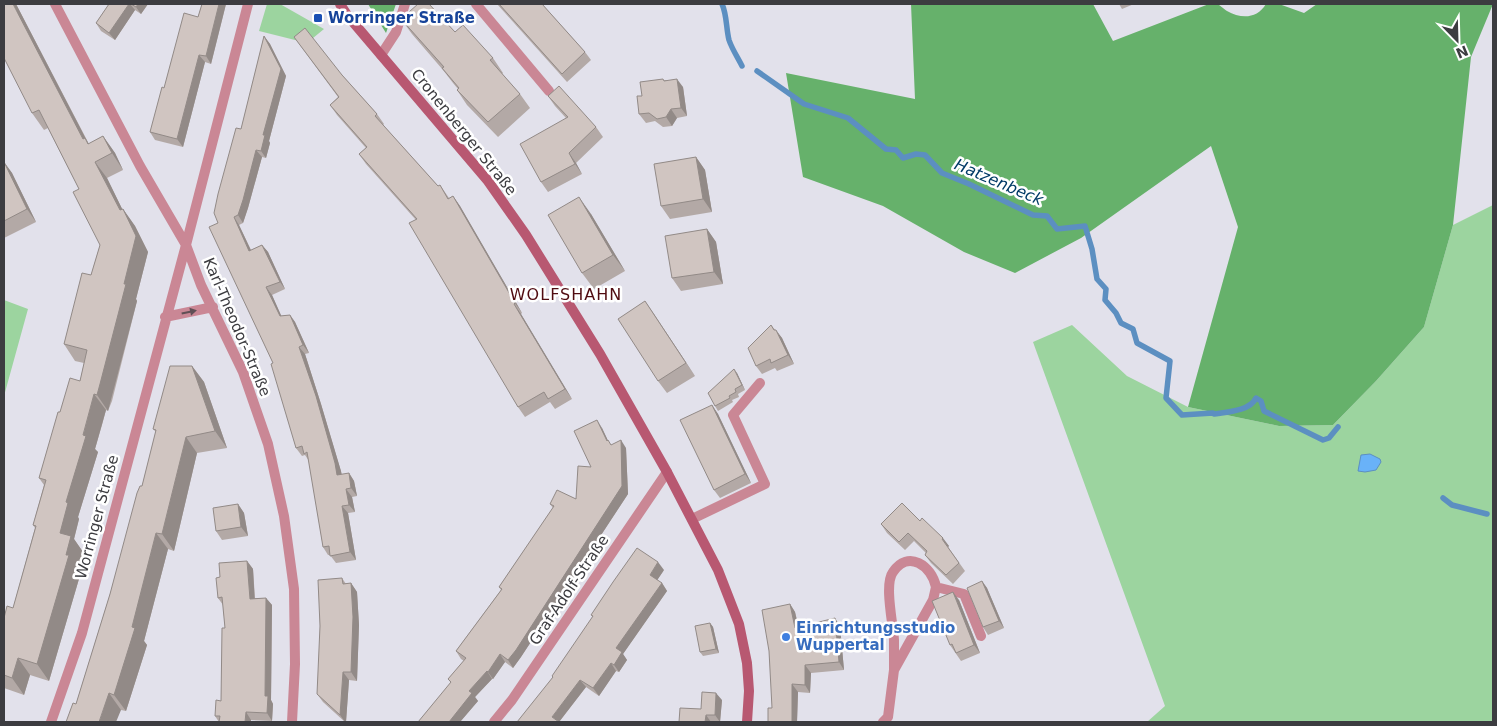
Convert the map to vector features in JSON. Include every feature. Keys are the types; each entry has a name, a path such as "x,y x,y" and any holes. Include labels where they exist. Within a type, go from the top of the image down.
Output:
{"main road":[{"name":"Cronenberger Straße","path":"340,4 347,15 488,180 600,354 667,472 718,570 739,624 747,663 749,691 747,722"}],"street":[{"name":"Karl-Theodor-Straße","path":"56,4 140,166 186,245 201,285 243,372 268,444 284,516 294,589 295,664 292,722"},
{"name":"Worringer Straße","path":"51,722 82,633 186,245 248,4"},
{"path":"381,55 396,32 405,4"},
{"path":"476,4 549,91"},
{"path":"166,317 205,308 213,308"},
{"path":"692,519 766,484 733,415 760,383"},
{"name":"Graf-Adolf-Straße","path":"494,722 512,700 667,472"},
{"path":"883,722 888,717 894,670 894,638 888,584 891,573 898,565 910,561 919,563 928,570 934,578 936,587 933,600 894,670"},
{"path":"936,587 964,594 981,636"}],"green space":[{"path":"267,4 280,4 324,29 307,43 259,31"},
{"path":"368,4 396,4 386,33"},
{"path":"911,4 1093,4 1113,41 1209,4 1216,4 1232,14 1248,16 1258,13 1266,4 1279,4 1304,13 1317,4 1493,4 1471,57 1453,225 1424,327 1376,381 1333,425 1279,426 1188,407 1238,227 1211,146 1081,238 1015,273 964,252 883,206 803,177 786,73 915,99"},
{"path":"1493,205 1493,722 1147,722 1165,706 1033,342 1072,325 1127,376 1188,407 1279,426 1333,425 1376,381 1424,327 1453,225"},
{"path":"4,300 28,309 4,396"}],"water":[{"path":"1370,454 1380,459 1381,462 1376,470 1358,471 1361,455"}],"building":[{"path":"4,4 13,4 83,139 85,138 88,144 103,136 112,153 95,162 120,210 123,209 136,236 124,284 126,284 100,384 97,395 94,394 83,435 86,436 66,502 68,503 60,533 71,536 66,555 69,555 37,664 18,658 12,678 4,675 4,618 7,606 13,608 36,526 33,525 46,480 39,478 58,412 60,412 70,378 80,381 87,350 64,344 82,273 91,275 100,245 73,192 79,189 39,110 32,113 4,58"},
{"path":"109,4 129,4 109,33 96,23"},
{"path":"202,4 219,4 206,56 199,55 177,139 150,132 184,13 198,17"},
{"path":"418,4 429,4 455,32 463,25 493,58 490,60 520,94 488,122 457,90 459,88 442,68 444,67 401,19"},
{"path":"499,4 542,4 585,52 562,74"},
{"path":"305,28 342,75 377,114 375,116 438,186 440,185 448,199 453,196 565,389 548,399 544,392 518,407 409,223 417,219 359,154 367,147 330,105 339,97 294,37"},
{"path":"264,36 281,69 263,135 265,135 261,151 256,150 243,200 238,215 234,217 249,251 262,245 280,282 266,287 280,316 290,315 303,345 299,347 316,396 337,475 349,473 351,488 346,489 349,505 342,506 350,552 330,556 329,546 323,547 307,452 304,454 302,446 296,448 271,364 273,363 209,227 218,223 214,213 218,194 236,128 241,129"},
{"path":"663,79 664,81 677,79 681,108 671,109 666,117 657,119 649,113 639,114 637,96 642,96 640,82"},
{"path":"559,86 596,127 569,153 575,164 541,182 520,144 568,117 548,96"},
{"path":"696,157 703,199 661,206 654,164"},
{"path":"4,162 27,209 4,221"},
{"path":"579,197 613,255 582,273 548,215"},
{"path":"707,229 714,272 672,278 665,236"},
{"path":"645,301 686,363 658,381 618,319"},
{"path":"771,325 776,330 788,355 771,363 770,359 756,366 748,348"},
{"path":"170,366 192,366 215,431 186,437 162,534 156,533 132,627 135,628 114,695 109,693 99,722 66,722 73,703 76,704 110,594 137,493 140,486 142,486 156,430 153,429"},
{"path":"734,369 742,385 735,389 736,392 729,396 730,398 715,406 708,393"},
{"path":"712,405 745,474 714,490 680,420"},
{"path":"597,420 607,441 611,445 621,440 622,486 508,660 500,654 488,672 469,691 472,693 449,722 418,722 451,682 448,679 466,658 456,651 502,589 499,587 554,506 550,504 557,490 576,499 578,466 591,467 574,431"},
{"path":"902,503 920,521 922,518 943,538 959,563 946,575 925,555 927,551 908,533 899,542 881,524"},
{"path":"238,504 241,527 216,531 213,508"},
{"path":"637,548 658,562 650,575 662,583 616,648 622,652 614,665 611,663 593,688 580,680 552,717 559,722 517,722 553,677 593,616 591,615"},
{"path":"247,561 250,599 266,598 265,696 268,696 267,713 246,712 245,722 219,722 220,716 215,716 216,700 221,701 222,628 225,628 222,597 218,598 216,578 220,577 219,563"},
{"path":"342,578 343,584 351,583 353,617 351,672 343,672 340,715 317,694 320,626 318,580"},
{"path":"982,581 999,621 983,627 967,588"},
{"path":"953,592 974,645 956,653 952,644 950,645 932,601"},
{"path":"790,604 795,628 835,618 839,662 805,665 805,685 792,684 792,722 768,722 768,708 772,708 769,651 762,610"},
{"path":"710,623 716,649 700,652 695,626"},
{"path":"702,692 716,693 715,715 706,715 705,722 679,722 680,708 701,709"}],"waterway":[{"name":"Hatzenbeck","path":"722,4 729,40 742,66"},
{"name":"Hatzenbeck","path":"757,71 804,104 848,118 886,149 896,150 903,158 916,154 925,155 942,173 1033,215 1047,216 1057,229 1085,226 1092,249 1097,279 1106,289 1105,300 1116,313 1121,323 1133,329 1137,343 1170,361 1166,398 1182,415 1214,414 1238,410 1249,406 1256,398 1261,401 1264,411 1323,440 1329,438 1338,427"},
{"name":"Hatzenbeck","path":"1443,498 1452,505 1487,514"}],"place":[{"name":"Worringer Straße","path":"318,18"},
{"name":"Einrichtungsstudio Wuppertal","path":"786,637"}],"district":[{"name":"WOLFSHAHN","path":"566,294"}]}
